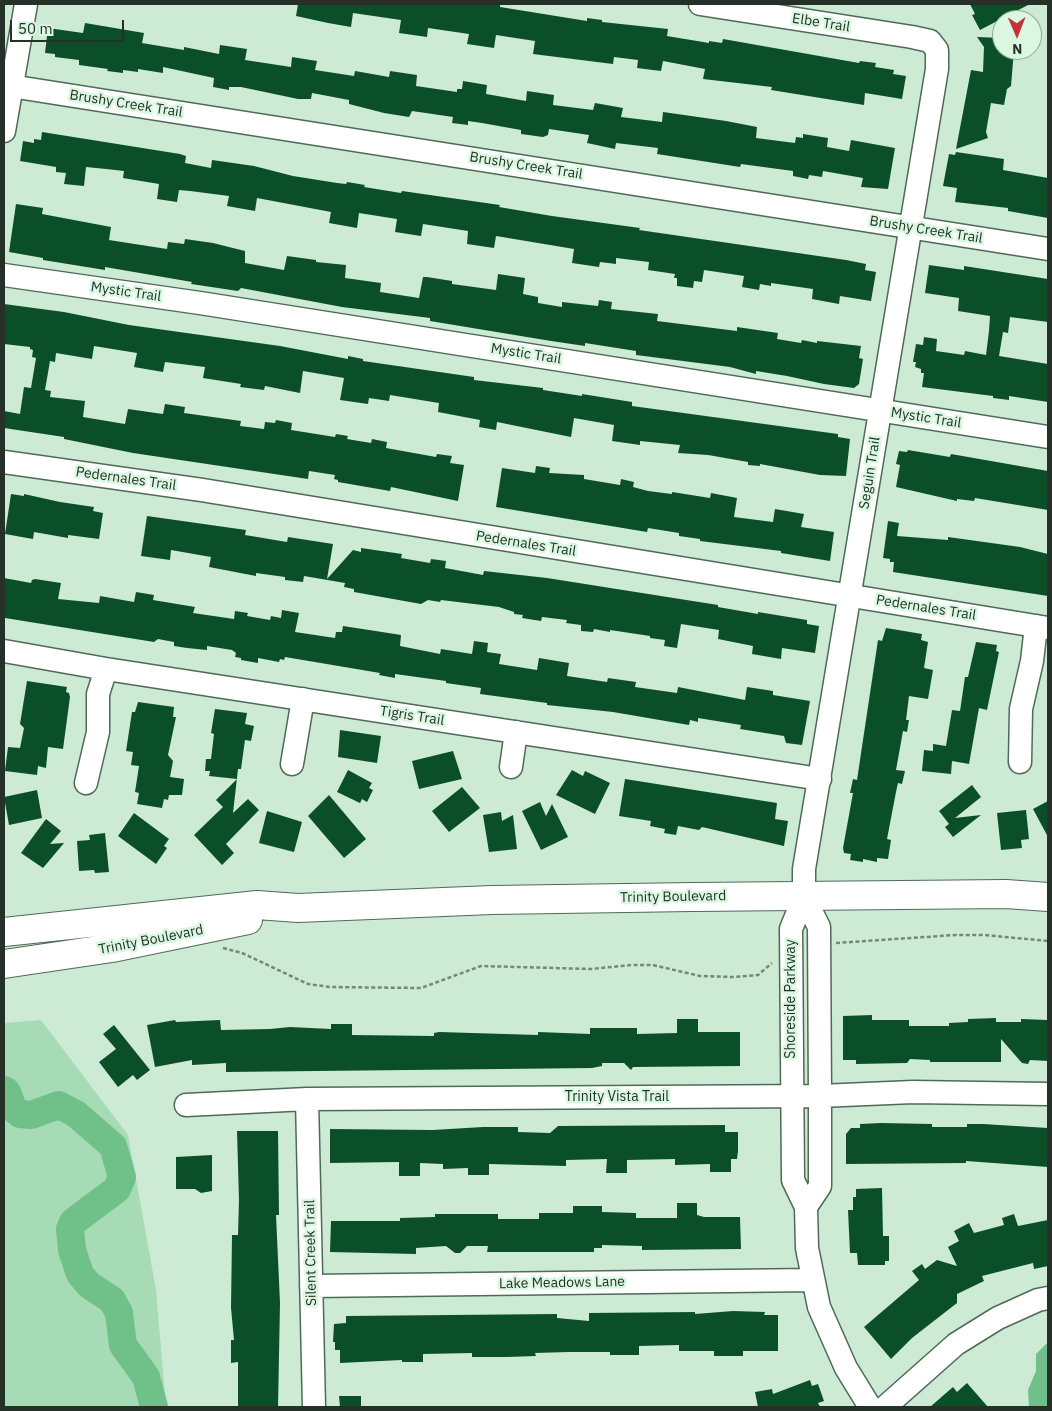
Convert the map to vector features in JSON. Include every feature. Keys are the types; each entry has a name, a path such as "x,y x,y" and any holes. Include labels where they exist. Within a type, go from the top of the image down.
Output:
{"main road":[{"name":"Trinity Boulevard","path":"4,932 115,922 257,905 298,908 492,900 1006,894 1048,897"},
{"name":"Trinity Boulevard","path":"4,964 112,948 298,908"}],"street":[{"path":"4,130 7,85 26,4"},
{"name":"Elbe Trail","path":"700,4 912,37"},
{"name":"Seguin Trail","path":"804,897 804,869 937,69 938,50 930,41 912,37"},
{"name":"Brushy Creek Trail","path":"7,85 1048,249"},
{"name":"Mystic Trail","path":"4,274 210,304 1048,437"},
{"name":"Pedernales Trail","path":"4,462 202,490 1042,627"},
{"path":"1020,762 1021,709 1042,627"},
{"name":"Tigris Trail","path":"4,651 106,669 820,779"},
{"path":"86,783 98,732 98,694 106,669"},
{"path":"292,764 303,699"},
{"path":"511,767 516,732"},
{"name":"Shoreside Parkway","path":"804,897 819,927 820,1186 806,1208"},
{"name":"Shoreside Parkway","path":"804,897 791,929 793,1180 806,1208 807,1248 812,1280 820,1307 846,1368 870,1407"},
{"name":"Trinity Vista Trail","path":"186,1105 307,1099 820,1096 913,1092 1048,1094"},
{"name":"Silent Creek Trail","path":"307,1099 314,1407"},
{"name":"Lake Meadows Lane","path":"311,1286 812,1280"},
{"path":"885,1407 956,1344 998,1318 1038,1300 1048,1298"}],"path":[{"path":"819,944 876,942 920,936 955,935 984,935 1048,941"},
{"path":"218,947 242,953 308,984 330,988 392,989 421,988 481,966 591,969 646,965 700,976 758,976 772,963 776,949 791,944"}],"shaded area":[{"path":"41,1020 128,1135 156,1290 166,1407 4,1407 4,1023"},
{"path":"1048,1342 1048,1407 1029,1407 1028,1390 1036,1371 1036,1354"}],"building":[{"path":"298,4 494,4 500,5 500,7 587,21 587,18 602,20 602,22 668,29 667,36 709,43 709,41 722,43 723,39 859,63 860,61 876,63 875,67 894,70 893,74 906,76 902,99 865,93 864,105 771,90 772,87 703,79 705,69 663,61 661,71 637,68 638,60 614,57 613,64 533,54 535,41 496,35 494,48 467,44 469,34 428,28 427,37 399,33 401,20 353,13 351,27 328,23 296,16"},
{"path":"970,4 1030,4 1018,10 992,10 992,24 980,30 972,15 975,14"},
{"path":"85,23 144,33 142,43 184,50 184,47 219,54 220,45 247,49 245,60 291,67 292,57 317,61 315,70 354,76 355,71 389,77 390,71 417,75 416,86 457,92 457,89 462,89 463,81 487,85 486,94 526,101 527,91 554,95 553,105 593,110 595,103 623,108 621,117 662,122 663,112 726,121 757,127 756,138 795,143 796,137 803,138 803,134 828,138 827,147 849,151 851,140 895,148 888,189 861,187 863,178 823,171 822,177 809,175 808,179 793,176 793,171 741,164 740,167 657,154 658,148 616,143 615,149 587,143 589,135 549,129 548,135 543,137 521,134 521,130 482,123 468,121 468,125 452,123 453,117 412,111 409,117 384,113 349,104 349,100 312,93 311,99 298,99 241,87 229,87 229,90 213,87 214,78 163,67 163,73 138,69 138,72 123,70 123,73 107,71 108,69 79,65 79,60 55,57 55,54 45,53 48,28 83,33"},
{"path":"977,37 992,38 992,60 1013,60 1011,86 1007,89 1004,105 991,103 986,132 988,138 956,149 971,70 983,72 984,47"},
{"path":"42,132 180,154 186,156 185,163 211,168 212,160 254,166 293,176 346,184 347,182 365,185 364,187 401,193 402,191 500,205 499,207 552,216 866,264 865,270 876,272 871,301 840,296 839,304 812,299 813,289 771,283 771,286 760,284 759,290 742,287 744,276 704,270 702,282 694,281 693,288 677,286 677,278 674,278 675,274 648,270 649,262 616,258 616,264 600,262 599,267 572,263 574,249 496,236 494,248 467,244 468,231 423,224 421,236 395,232 397,219 359,213 357,228 329,223 331,212 257,198 255,211 227,206 229,196 190,191 179,190 177,202 157,199 159,184 123,178 124,171 86,167 84,186 64,184 66,173 56,172 56,167 20,161 23,141 34,143 34,139 41,140"},
{"path":"956,152 1004,159 1003,170 1048,178 1048,218 1008,211 1008,208 955,202 957,188 943,186 949,154 955,155"},
{"path":"16,204 43,208 42,214 111,227 109,240 167,249 168,242 184,244 185,239 213,243 245,251 245,263 284,270 287,256 316,260 316,262 346,265 345,278 381,283 380,292 419,298 423,277 452,281 452,284 496,290 498,274 525,278 523,294 538,297 538,303 562,307 562,302 598,306 599,300 612,302 611,309 658,314 657,321 737,331 737,327 778,333 777,339 801,343 802,340 861,346 859,358 863,359 859,384 854,388 756,371 756,374 730,367 636,355 636,351 585,343 585,346 430,321 430,318 342,307 241,288 238,291 191,284 192,282 105,267 105,270 43,260 43,258 9,252"},
{"path":"929,265 964,270 964,266 1048,279 1048,322 1010,317 1008,333 1003,332 999,356 1048,364 1048,402 1009,396 1009,400 993,398 993,396 922,387 924,373 921,373 921,369 915,367 916,362 913,362 916,344 923,345 924,337 937,339 936,351 964,355 965,351 986,355 990,316 958,311 959,298 925,293"},
{"path":"4,304 64,312 129,325 280,346 348,359 348,356 363,359 363,361 474,377 474,380 543,388 543,390 632,402 632,406 838,434 838,437 850,439 846,476 820,475 760,464 760,466 748,465 748,462 708,455 678,453 680,445 640,441 640,445 612,441 614,425 574,418 571,437 497,422 496,430 479,427 480,420 438,412 439,403 390,395 389,401 369,398 368,404 340,400 344,378 303,371 300,393 265,386 264,390 240,387 241,384 203,378 205,367 165,362 163,372 134,367 137,353 94,346 92,359 56,353 55,362 50,361 45,390 51,391 50,397 85,401 83,417 125,424 128,409 163,414 165,404 185,407 184,413 241,421 240,426 264,429 265,422 275,423 276,420 292,423 291,430 335,437 336,434 348,436 347,439 371,443 372,439 387,442 386,448 436,457 437,454 452,456 450,463 464,465 458,501 391,487 390,491 338,482 338,480 334,479 335,475 309,471 308,479 133,453 64,439 64,437 4,428 4,411 20,414 24,387 31,388 36,358 32,357 33,350 30,347 4,344"},
{"path":"908,450 950,457 951,454 1048,471 1048,510 975,498 974,501 957,499 957,501 896,487 900,465 896,464 899,451 907,452"},
{"path":"536,466 550,468 549,473 584,475 584,479 620,485 621,479 634,482 633,487 648,491 672,494 672,492 710,498 711,493 737,498 734,517 773,522 775,509 804,514 801,527 834,532 830,561 781,553 781,551 700,541 700,539 679,536 679,533 648,528 647,532 496,507 502,468 535,473"},
{"path":"11,494 24,496 24,494 94,507 93,511 103,513 99,539 68,535 68,538 34,532 33,539 5,534"},
{"path":"147,516 246,530 245,535 287,542 288,537 333,544 327,579 353,550 361,552 361,548 402,554 401,558 430,563 431,559 446,561 445,568 483,575 484,571 547,578 718,605 718,607 758,614 758,612 807,620 807,624 819,626 815,653 782,648 781,659 752,654 753,646 718,639 719,630 681,624 677,648 664,646 665,640 650,638 650,636 610,630 610,632 594,629 593,632 581,631 581,625 566,623 567,620 542,617 541,621 522,618 523,615 514,614 514,612 499,607 441,600 440,602 428,600 421,604 354,592 354,589 344,587 345,583 304,576 303,582 285,580 285,577 256,573 256,576 209,567 211,557 171,550 170,560 141,556"},
{"path":"888,521 899,523 897,536 948,540 948,537 1020,547 1048,554 1048,596 893,572 894,562 883,558"},
{"path":"4,578 31,583 35,579 61,583 58,599 99,603 100,596 134,602 136,592 154,595 153,600 195,607 193,613 234,619 235,611 248,613 247,616 270,620 271,616 281,618 282,610 299,613 295,632 335,638 336,632 342,632 343,626 401,635 400,646 440,654 441,649 472,654 474,641 488,643 487,652 501,654 499,664 537,670 539,658 569,663 567,676 607,682 608,678 636,682 635,687 677,693 678,687 745,700 747,687 773,691 773,695 810,701 802,745 786,743 784,736 740,729 741,725 698,718 698,722 690,720 689,725 613,712 547,705 547,703 480,694 481,688 446,683 446,681 395,674 395,678 379,675 380,673 285,657 284,660 280,659 279,662 258,658 258,663 235,657 236,653 232,650 207,646 207,650 187,648 174,646 174,642 158,639 154,642 5,618"},
{"path":"886,628 922,634 921,640 928,642 924,668 933,670 928,699 909,696 906,720 909,720 907,732 903,731 896,770 905,771 902,784 898,783 896,792 887,839 891,840 888,859 877,858 877,862 863,859 863,862 850,860 851,854 844,853 843,848 853,793 850,793 853,779 857,780 878,640 882,641"},
{"path":"976,642 997,645 996,651 999,652 987,710 979,708 969,764 952,761 951,774 922,771 924,750 933,751 933,744 946,746 952,710 960,711 965,677 968,677"},
{"path":"27,681 67,687 66,692 69,693 70,697 63,749 48,747 46,768 38,766 37,775 5,771 8,747 20,748 24,728 20,724"},
{"path":"138,702 174,707 173,717 176,717 168,755 173,761 170,777 184,779 182,795 169,795 168,800 164,799 162,808 137,804 139,793 135,792 139,766 131,765 133,752 126,751 132,712 135,712"},
{"path":"215,709 247,713 245,724 254,726 251,741 245,740 241,769 238,769 237,779 209,776 210,771 205,771 206,759 211,759 214,734 211,733"},
{"path":"340,730 381,736 377,763 338,757"},
{"path":"453,751 462,779 419,789 412,761"},
{"path":"348,770 372,783 369,788 373,790 367,802 362,799 360,803 337,792"},
{"path":"572,770 583,776 585,771 610,783 595,814 556,795"},
{"path":"237,779 233,813 248,799 259,810 226,844 234,853 222,865 194,835 223,807 216,800"},
{"path":"625,779 777,803 775,819 788,821 784,846 702,827 699,830 678,826 676,835 664,833 665,829 650,826 651,821 619,816"},
{"path":"972,785 981,797 955,818 981,815 953,837 945,827 949,824 939,811"},
{"path":"462,787 480,808 449,832 432,811"},
{"path":"37,790 42,818 9,825 4,797"},
{"path":"329,795 366,839 344,858 308,816"},
{"path":"1048,801 1048,837 1033,809"},
{"path":"540,802 546,816 552,804 568,837 541,850 522,811"},
{"path":"1026,810 1029,839 1021,840 1022,848 1001,850 997,813"},
{"path":"267,811 302,822 294,852 259,843"},
{"path":"501,812 502,821 513,815 517,849 489,852 483,815"},
{"path":"134,813 169,839 164,846 167,848 156,864 118,836"},
{"path":"46,819 61,831 50,844 64,843 43,868 21,853"},
{"path":"105,833 109,872 79,871 77,841 90,840 89,835"},
{"path":"872,1015 872,1020 909,1020 909,1026 949,1026 949,1023 968,1022 968,1019 996,1018 996,1022 1021,1022 1021,1019 1048,1020 1048,1061 1030,1060 1028,1064 1022,1063 1001,1039 1001,1062 930,1062 930,1060 910,1059 907,1063 856,1064 856,1060 843,1060 843,1016"},
{"path":"677,1019 698,1019 698,1032 740,1032 740,1066 633,1067 631,1070 624,1063 602,1063 602,1066 592,1068 226,1072 226,1063 192,1065 192,1060 155,1067 147,1025 175,1020 176,1022 220,1020 221,1030 290,1027 331,1029 331,1024 352,1024 352,1035 434,1036 434,1033 439,1032 538,1035 538,1032 590,1034 590,1028 637,1028 637,1034 677,1033"},
{"path":"114,1025 150,1070 137,1080 133,1075 118,1087 99,1062 116,1049 103,1034"},
{"path":"860,1124 932,1124 932,1127 967,1127 967,1124 983,1124 1048,1128 1048,1167 966,1161 966,1163 846,1164 846,1134 851,1128 860,1128"},
{"path":"725,1125 725,1132 738,1132 737,1159 731,1159 731,1172 710,1172 710,1164 675,1165 675,1159 627,1160 627,1173 606,1173 607,1159 566,1160 566,1166 489,1164 489,1175 468,1175 468,1168 443,1169 443,1164 420,1163 420,1176 399,1176 399,1162 330,1163 330,1129 433,1130 518,1127 518,1132 550,1133 558,1126"},
{"path":"237,1131 278,1131 279,1215 276,1215 280,1303 278,1407 238,1407 238,1362 231,1363 231,1340 234,1340 231,1308 232,1235 238,1235 239,1200"},
{"path":"212,1155 212,1191 201,1193 195,1189 176,1189 176,1157"},
{"path":"882,1188 883,1236 889,1236 889,1261 885,1261 885,1265 858,1265 857,1253 850,1253 848,1210 853,1210 853,1197 856,1197 856,1189"},
{"path":"677,1203 697,1203 697,1215 704,1217 740,1217 741,1249 642,1250 642,1246 602,1245 602,1248 594,1248 594,1252 487,1252 488,1246 467,1246 460,1253 455,1253 446,1246 416,1248 416,1254 330,1252 331,1221 400,1221 400,1218 435,1217 435,1214 498,1214 498,1219 539,1219 539,1213 573,1213 573,1206 602,1206 602,1212 636,1213 636,1218 677,1218"},
{"path":"1014,1214 1018,1226 1048,1220 1048,1266 1034,1269 1033,1263 982,1276 984,1281 957,1294 957,1303 912,1338 891,1359 864,1327 919,1280 912,1271 922,1264 925,1269 937,1260 957,1266 948,1247 959,1241 954,1231 969,1223 974,1233 1004,1225 1002,1218"},
{"path":"733,1311 765,1312 764,1315 778,1315 778,1351 743,1351 743,1356 714,1356 714,1351 679,1351 679,1345 639,1346 639,1355 610,1355 610,1352 535,1353 536,1356 507,1357 472,1357 472,1353 423,1354 423,1362 402,1362 402,1360 340,1363 340,1350 335,1350 335,1342 333,1342 334,1324 346,1323 346,1316 557,1314 557,1318 589,1321 589,1313 695,1312 695,1314"},
{"path":"810,1380 812,1386 818,1384 824,1401 818,1403 820,1407 758,1407 755,1392 772,1389 773,1394"},
{"path":"967,1383 988,1407 930,1407 953,1387 957,1392"},
{"path":"339,1396 361,1396 361,1407 340,1407"}],"waterway":[{"path":"4,1090 7,1092 13,1108 20,1114 31,1115 59,1105 76,1114 113,1146 122,1177 117,1189 73,1222 70,1229 72,1250 80,1274 89,1285 112,1300 119,1313 123,1345 146,1377 154,1407"}]}
